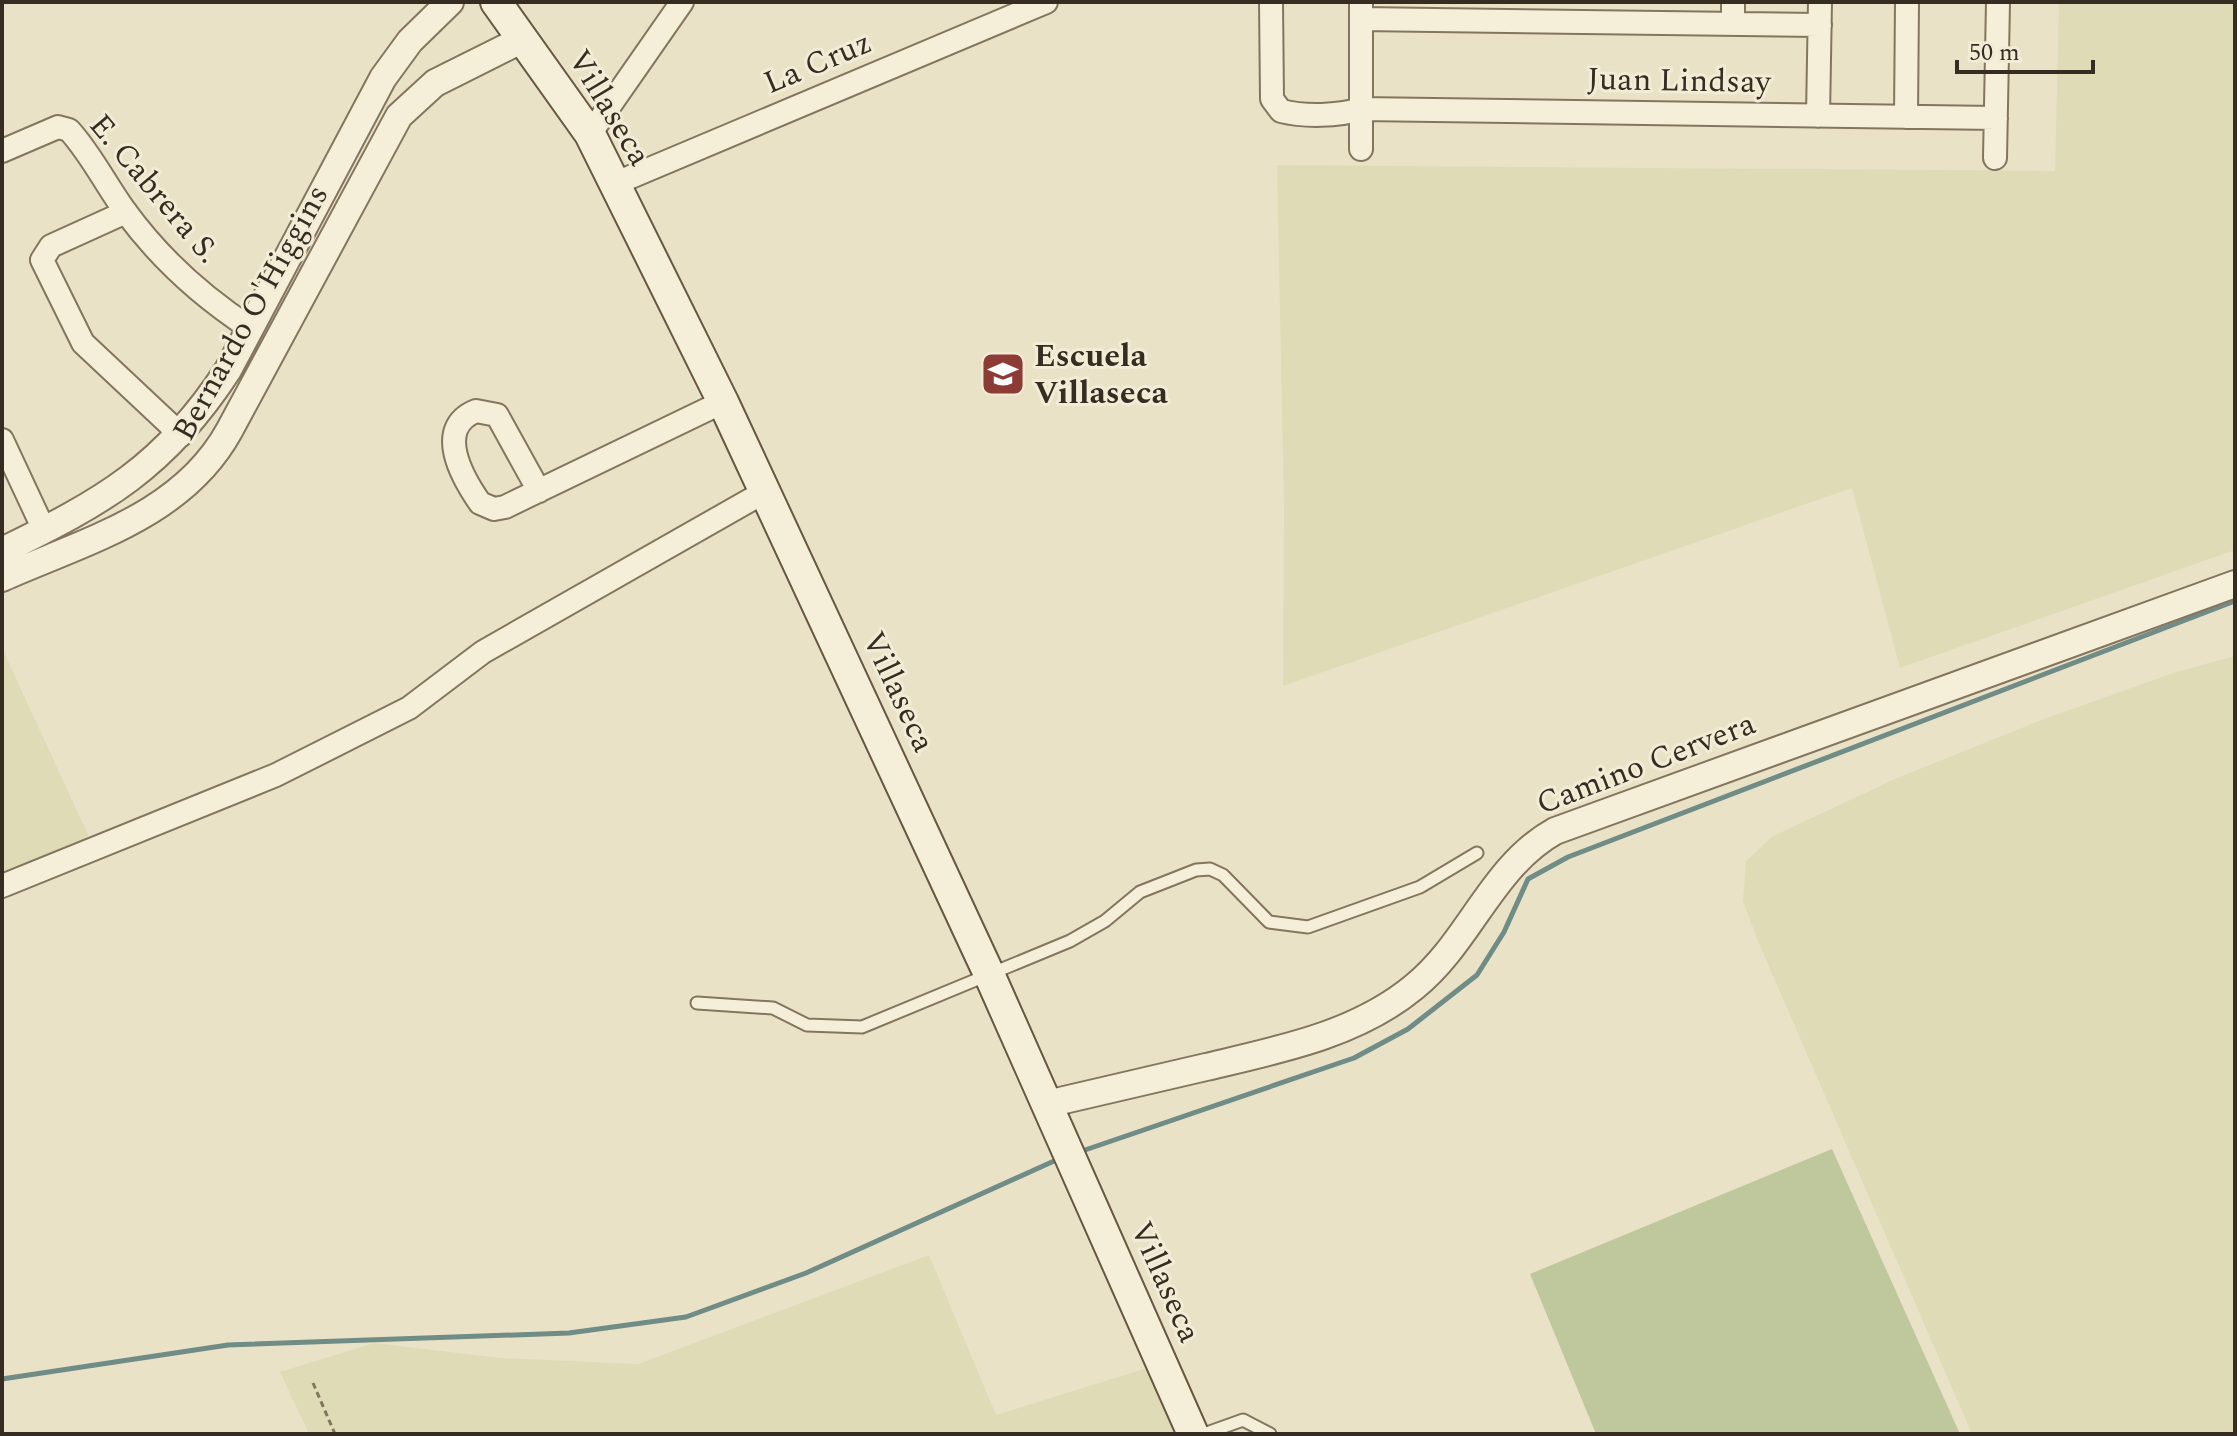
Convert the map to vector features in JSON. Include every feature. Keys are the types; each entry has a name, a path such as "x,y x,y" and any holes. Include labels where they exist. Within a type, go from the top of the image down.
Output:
{"main road":[{"name":"Villaseca","path":"496,2 590,134 723,402 989,974 1193,1434"}],"street":[{"name":"Bernardo O'Higgins","path":"2,551 115,492 181,435 228,370 383,78 418,32 450,2"},
{"path":"590,134 682,2"},
{"name":"La Cruz","path":"614,184 1046,2"},
{"name":"Juan Lindsay","path":"1271,2 1272,95 1276,108 1290,113 1319,114 1361,109 1996,118"},
{"path":"1818,116 1820,2"},
{"path":"1906,117 1907,2"},
{"path":"1995,158 1998,2"},
{"path":"1361,149 1361,11 1733,13 1820,25"},
{"name":"Bernardo O'Higgins","path":"2,578 138,517 174,497 211,461 399,116 435,83 523,39"},
{"name":"E. Cabrera S.","path":"2,151 58,127 69,130 126,212 194,289 250,328"},
{"path":"126,212 51,246 42,260 83,343 181,435"},
{"path":"228,370 255,384"},
{"path":"539,491 502,419 481,410 463,418 455,430 453,443 480,503 499,509 539,491 723,402"},
{"path":"2,440 44,530"},
{"path":"2,886 276,775 409,708 483,652 766,491"},
{"name":"Camino Cervera","path":"1047,1104 1281,1048 1346,1027 1391,1004 1429,974 1456,944 1516,859 1555,831 2235,584"}],"lane":[{"path":"697,1003 773,1008 807,1025 862,1027 1070,941 1105,921 1140,892 1196,870 1210,869 1223,875 1269,922 1308,927 1420,887 1477,853"},
{"path":"1204,1434 1243,1420 1270,1434"}],"path":[{"path":"313,1383 335,1434"}],"shaded area":[{"path":"2059,2 2235,2 2235,550 1900,668 1852,488 1283,686 1284,509 1277,165 2055,171"},
{"path":"2,648 90,839 2,871"},
{"path":"2235,656 2235,1434 1972,1434 1757,939 1743,901 1746,861 1773,836 1897,778 2044,719 2176,672"},
{"path":"929,1255 996,1415 1147,1368 1176,1434 309,1434 280,1372 374,1343 501,1358 638,1364"}],"green space":[{"path":"1832,1149 1960,1434 1596,1434 1530,1274"}],"waterway":[{"path":"1085,1150 1354,1058 1408,1029 1477,975 1504,932 1528,879 1568,857 2235,601"},
{"path":"2,1379 228,1345 569,1333 686,1317 806,1273 1054,1161"}],"place":[{"name":"Escuela Villaseca","path":"1003,374"}]}
